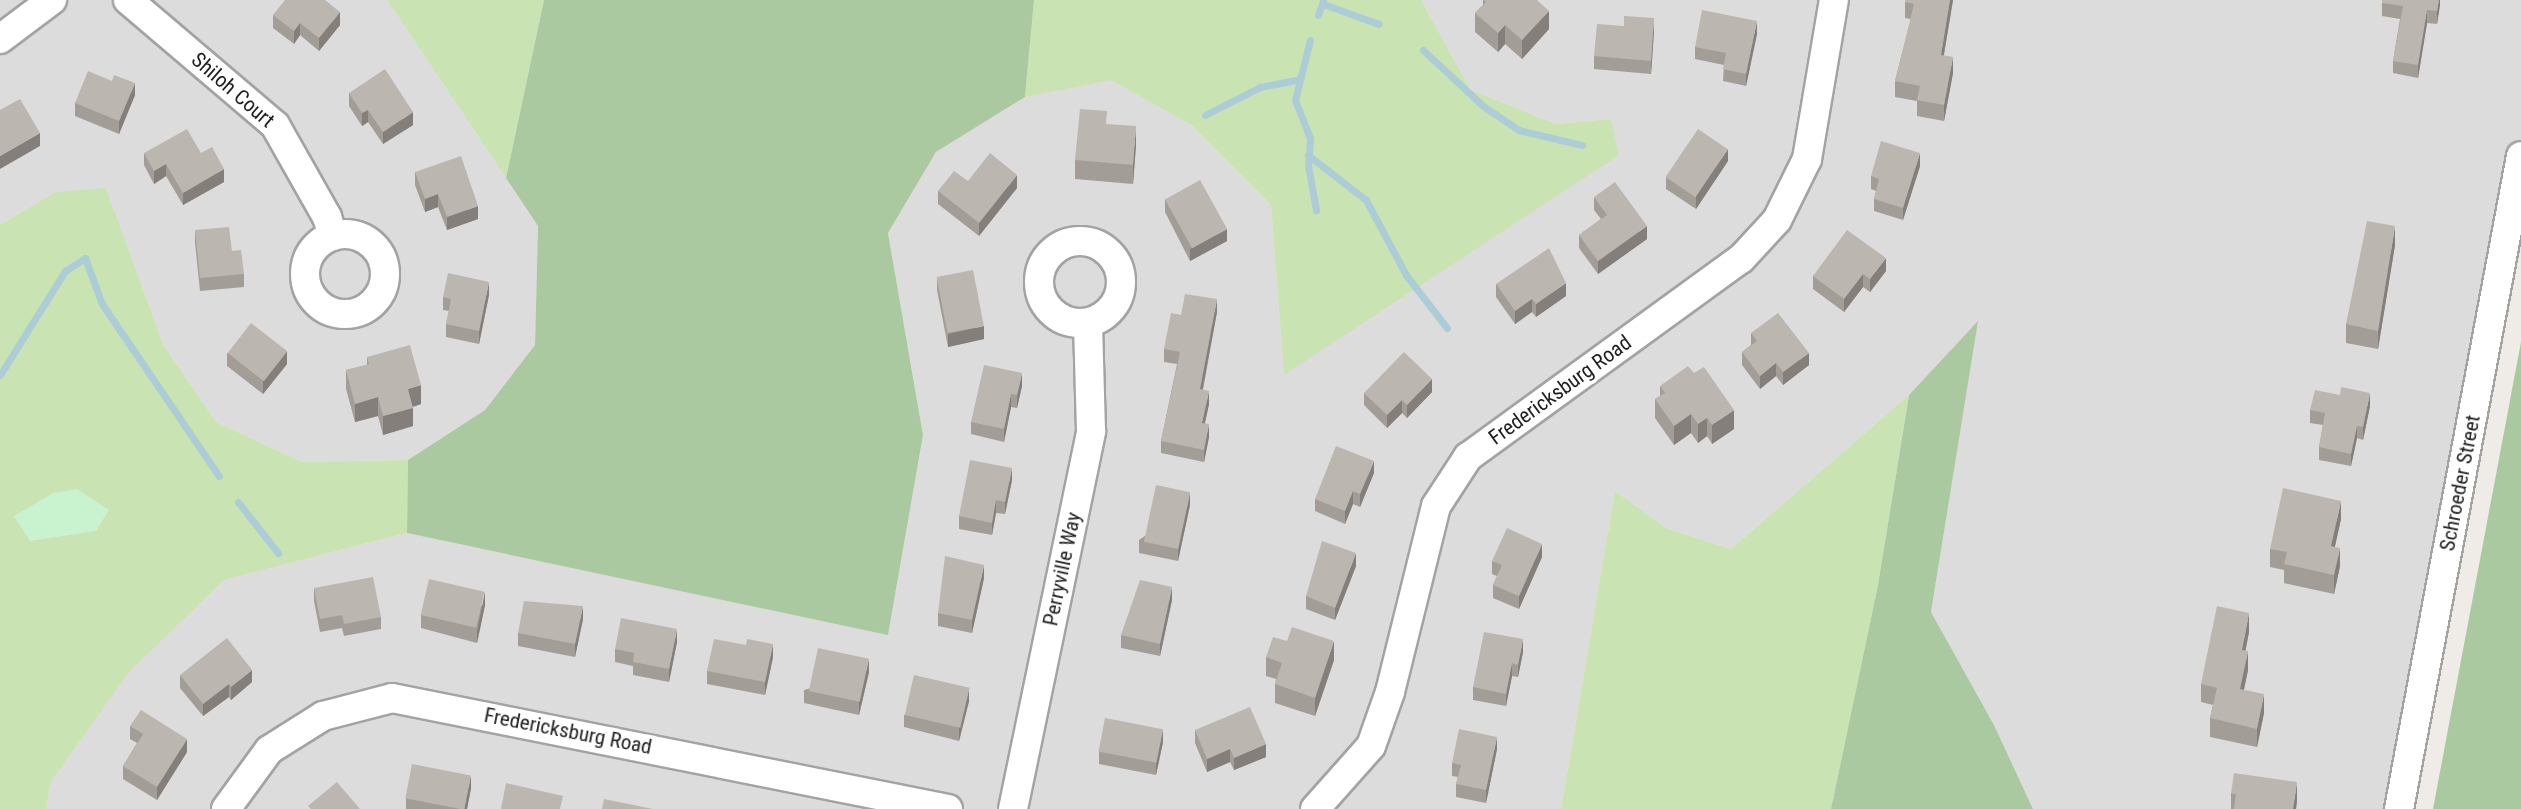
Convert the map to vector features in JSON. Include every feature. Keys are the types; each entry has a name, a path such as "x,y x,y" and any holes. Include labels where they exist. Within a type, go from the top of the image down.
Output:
{"street":[{"path":"0,39 52,0"},
{"name":"Shiloh Court","path":"128,0 275,125 327,217 333,236"},
{"name":"Fredericksburg Road","path":"1315,809 1371,746 1390,692 1436,506 1468,457 1741,259 1777,220 1807,159 1834,0"},
{"name":"Schroeder Street","path":"2399,809 2521,156"},
{"name":"Perryville Way","path":"1013,809 1091,431 1088,326"},
{"name":"Fredericksburg Road","path":"226,809 269,750 323,716 392,698 948,809"}],"shaded area":[{"path":"0,0 387,0 538,226 535,345 485,410 408,460 302,462 216,422 163,344 106,189 55,192 0,225"},
{"path":"1421,0 2521,0 2521,245 2494,240 2387,809 2033,809 1994,725 1931,612 1977,323 1909,395 1731,549 1666,528 1615,491 1561,809 46,809 51,782 128,672 224,580 407,533 888,634 923,435 888,233 936,152 1025,97 1110,79 1191,125 1271,205 1284,374 1611,119 1556,124 1471,90"}],"green space":[{"path":"387,0 544,0 506,178"},
{"path":"544,0 1034,0 1025,97 936,152 888,233 923,435 888,635 407,533 408,460 485,410 535,345 538,226 506,178"},
{"path":"1034,0 1421,0 1471,90 1556,124 1611,119 1619,155 1284,375 1271,205 1191,125 1111,80 1025,97"},
{"path":"106,188 163,344 216,422 302,462 408,460 407,533 224,580 128,673 51,782 46,809 0,809 0,225 55,192"},
{"path":"1978,321 1931,612 1994,725 2033,809 1831,809 1878,585 1909,395"},
{"path":"2521,342 2521,809 2433,809"},
{"path":"1909,395 1878,585 1831,809 1561,809 1615,491 1666,528 1731,549"},
{"path":"77,489 109,510 96,531 30,541 14,516 53,493"}],"building":[{"path":"285,0 325,0 340,12 319,38 300,23 294,31 273,15"},
{"path":"1484,0 1537,0 1549,11 1522,40 1505,25 1498,33 1475,13 1486,2"},
{"path":"1905,0 1950,0 1941,55 1953,57 1944,105 1917,100 1920,86 1895,81 1914,4"},
{"path":"2382,0 2439,0 2437,11 2427,10 2418,65 2393,61 2403,6 2382,3"},
{"path":"1702,10 1757,21 1746,74 1723,69 1726,53 1695,47"},
{"path":"1624,16 1654,18 1651,61 1594,56 1597,24 1624,26"},
{"path":"385,69 413,112 383,132 368,110 362,113 349,93"},
{"path":"88,71 112,81 114,75 135,83 119,121 75,103"},
{"path":"20,99 40,133 0,156 0,110"},
{"path":"1080,109 1107,111 1106,124 1136,126 1133,165 1075,160"},
{"path":"187,129 201,153 212,147 224,169 183,193 166,164 154,171 144,153"},
{"path":"1698,129 1728,149 1695,197 1666,177"},
{"path":"1881,141 1920,153 1903,208 1874,199 1879,179 1871,176"},
{"path":"990,153 1017,175 979,223 938,191 954,171 968,181"},
{"path":"461,156 478,206 447,217 438,194 425,199 415,172"},
{"path":"1200,180 1227,229 1192,248 1165,199"},
{"path":"1615,182 1647,226 1598,261 1579,235 1607,215 1594,197"},
{"path":"2367,221 2395,226 2378,331 2346,324"},
{"path":"229,227 232,251 241,250 244,274 200,278 195,230"},
{"path":"1847,230 1886,258 1870,279 1863,274 1844,299 1813,276"},
{"path":"1549,248 1566,283 1536,304 1532,299 1515,311 1496,284"},
{"path":"973,270 984,326 948,333 937,277"},
{"path":"448,273 489,282 479,331 446,324 451,299 443,297"},
{"path":"1185,294 1217,299 1200,389 1209,391 1202,423 1209,424 1204,450 1161,441 1180,352 1164,349 1171,313 1181,315"},
{"path":"1778,313 1809,353 1783,372 1776,363 1760,376 1742,352 1757,341 1751,333"},
{"path":"251,323 287,351 264,381 228,353"},
{"path":"410,345 421,385 408,389 413,408 383,416 378,397 355,404 346,370 369,364 367,357"},
{"path":"1404,352 1432,379 1407,405 1402,400 1387,415 1364,393"},
{"path":"984,365 1022,373 1017,395 1011,394 1004,429 971,422"},
{"path":"1688,366 1694,373 1704,367 1734,410 1712,425 1707,418 1698,424 1691,414 1674,426 1655,399 1665,393 1660,386"},
{"path":"2341,387 2370,393 2363,427 2357,426 2351,454 2319,447 2325,413 2310,410 2315,390 2340,395"},
{"path":"1336,446 1374,461 1360,494 1353,491 1345,511 1315,499"},
{"path":"970,460 1012,468 1005,502 996,500 992,523 959,516"},
{"path":"1156,485 1190,492 1178,549 1144,542"},
{"path":"2283,488 2341,501 2331,546 2340,548 2334,575 2284,564 2287,552 2270,549"},
{"path":"1507,528 1542,544 1519,596 1493,585 1502,565 1492,561"},
{"path":"1322,541 1356,553 1335,608 1306,596"},
{"path":"945,556 984,565 972,620 938,613"},
{"path":"373,577 381,617 344,624 342,615 320,619 314,588"},
{"path":"429,579 485,592 476,628 421,615"},
{"path":"1140,580 1172,587 1160,644 1121,635"},
{"path":"524,601 583,606 575,644 518,633"},
{"path":"2217,606 2249,613 2242,650 2248,651 2240,689 2264,694 2257,729 2210,718 2217,688 2201,684"},
{"path":"621,618 677,629 669,669 633,662 634,653 615,649"},
{"path":"1292,627 1334,641 1315,698 1275,684 1282,663 1266,657 1273,637 1287,641"},
{"path":"1484,632 1523,639 1518,665 1512,663 1506,694 1473,687"},
{"path":"227,638 252,670 203,704 180,675"},
{"path":"714,639 746,645 747,639 773,644 765,682 707,671"},
{"path":"818,648 869,659 860,702 809,691"},
{"path":"914,675 970,688 960,728 905,715"},
{"path":"1250,707 1266,744 1234,758 1230,749 1207,759 1195,730"},
{"path":"141,710 187,739 157,787 123,766 143,734 130,726"},
{"path":"1105,718 1163,729 1156,763 1099,751"},
{"path":"1459,729 1497,737 1486,790 1456,784 1461,765 1452,763"},
{"path":"412,764 471,775 464,809 405,798"},
{"path":"2234,773 2297,782 2293,809 2234,809 2236,794 2231,793"},
{"path":"337,782 360,809 311,809 308,806"},
{"path":"506,783 563,796 560,809 501,809"},
{"path":"604,799 653,809 602,809"}],"waterway":[{"path":"1318,15 1323,1"},
{"path":"1323,4 1379,24"},
{"path":"1310,40 1295,100 1310,138 1308,165 1316,210"},
{"path":"1423,50 1483,106 1519,130 1582,145"},
{"path":"1205,115 1260,87 1297,80"},
{"path":"1308,155 1366,200 1406,275 1447,328"},
{"path":"0,375 65,271 85,258 102,304 219,476"},
{"path":"238,502 278,553"}]}
